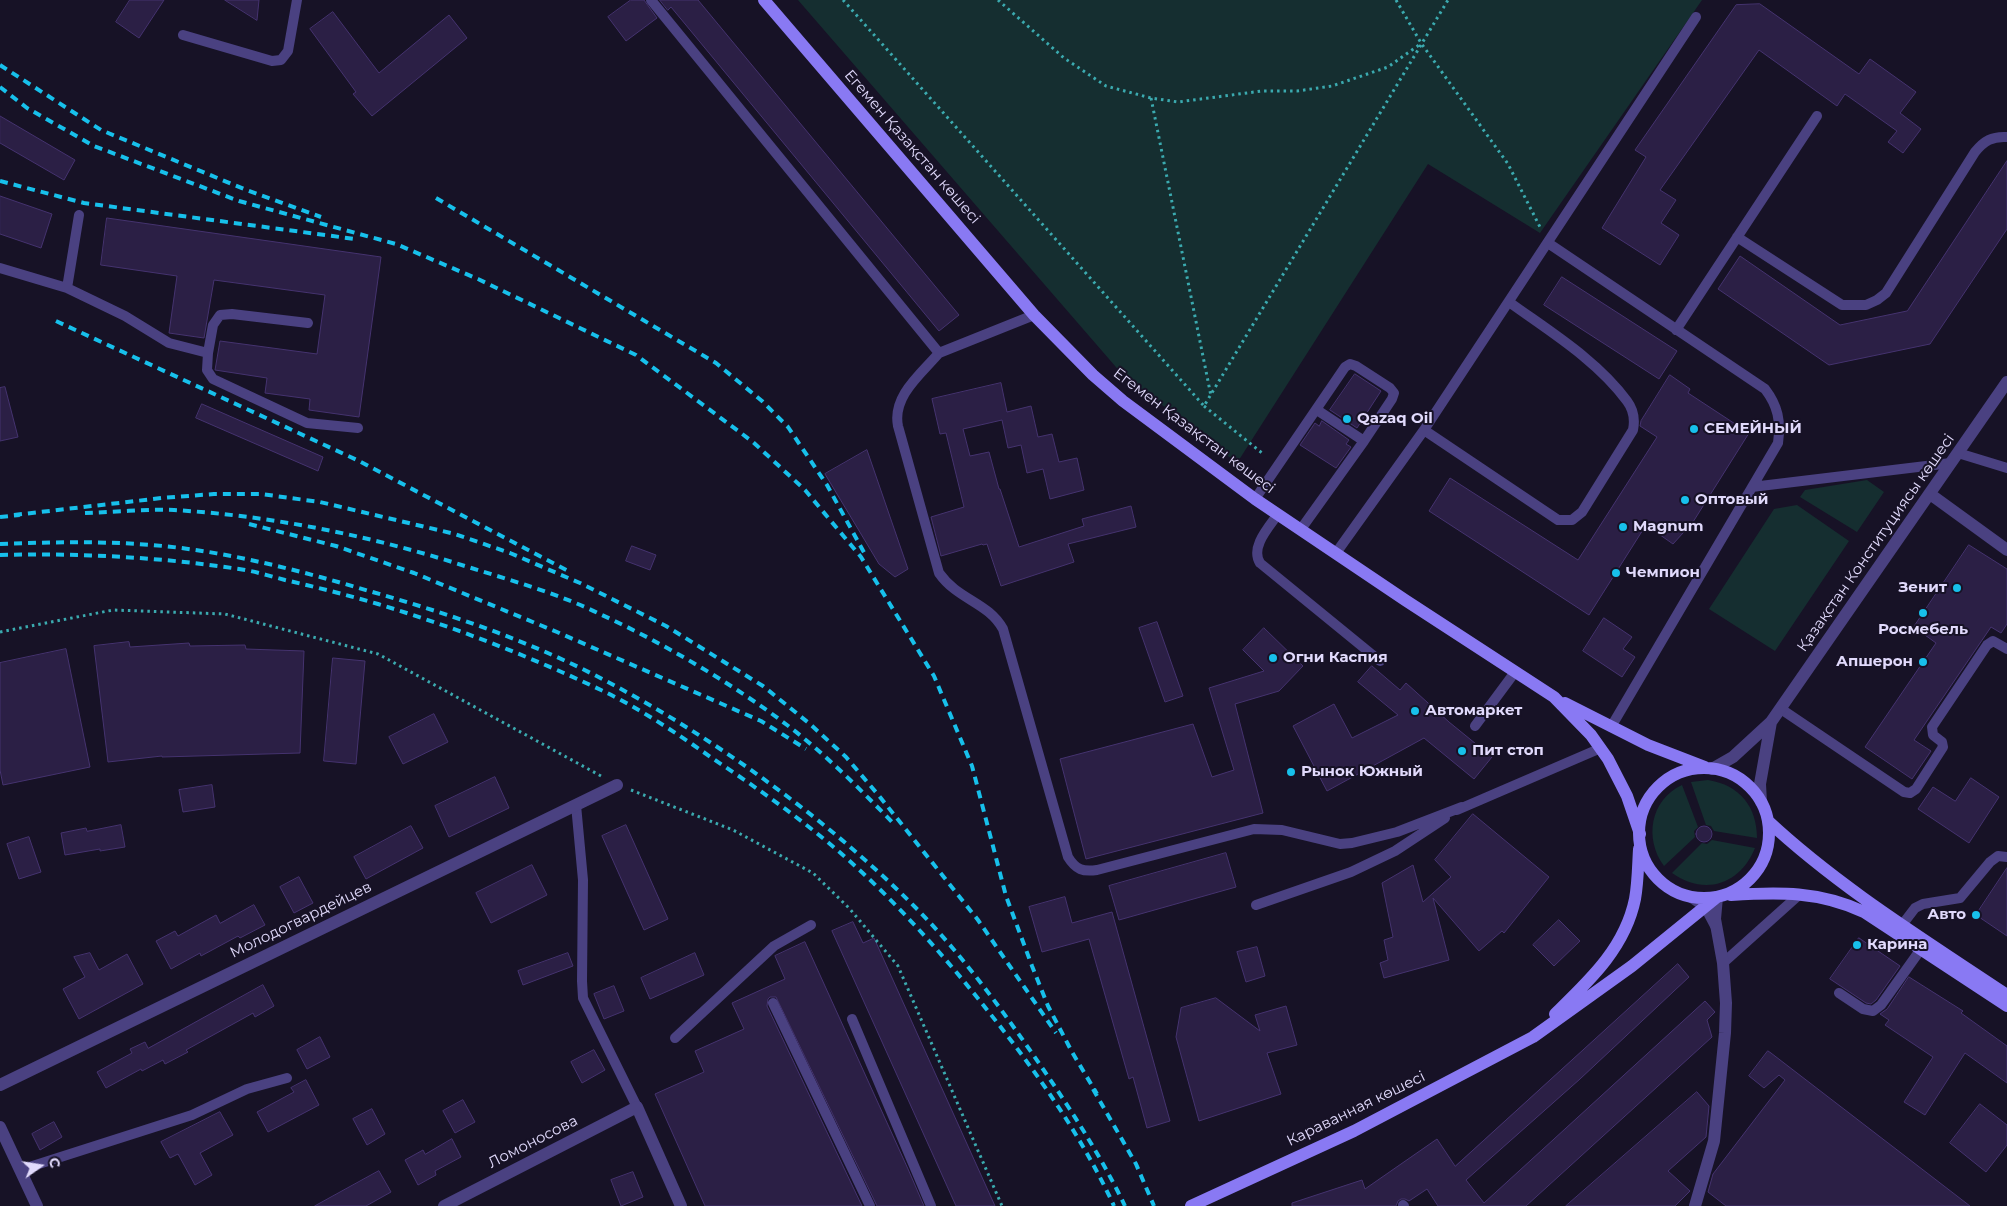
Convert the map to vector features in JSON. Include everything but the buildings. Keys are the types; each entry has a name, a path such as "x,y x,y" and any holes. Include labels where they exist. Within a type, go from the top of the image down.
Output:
{"main road":[{"name":"Егемен Қазақстан көшесі","path":"764,0 1034,315 1093,375 1123,401 1255,499 1554,697 1601,748 1621,783 1640,837"},
{"path":"1554,697 1648,745 1739,779 1752,789 1761,802 1768,821 1768,845 1760,868 1743,885 1719,897"},
{"path":"1710,769 1695,769 1682,772 1670,778 1660,786 1645,808 1641,821 1640,837 1645,860 1656,877 1672,890 1690,897 1719,897 1765,893 1800,894 1835,900 1864,912 2007,1006"},
{"path":"1768,821 1801,851 1902,925 2007,995"},
{"name":"Караванная көшесі","path":"1532,1037 1600,968 1624,932 1635,899 1640,837"},
{"name":"Караванная көшесі","path":"1191,1206 1274,1166 1354,1131 1532,1037 1632,966 1719,897"}],"street":[{"name":"Қазақстан Конституциясы көшесі","path":"1710,769 1733,757 1771,722 2007,382"},
{"path":"1930,494 2007,550"},
{"name":"Қазақстан Конституциясы көшесі","path":"1761,802 1760,784 1771,722"},
{"name":"Молодогвардейцев","path":"0,1085 617,784"},
{"path":"1696,1206 1714,1141 1725,1034 1726,1003 1723,963 1714,913 1719,897"},
{"path":"637,1107 682,1206"},
{"name":"Ломоносова","path":"444,1206 637,1107"},
{"path":"0,1127 37,1206"}],"lane":[{"path":"183,35 272,61 281,60 288,51 297,0"},
{"path":"651,0 939,354"},
{"path":"1336,553 1424,430 1696,17"},
{"path":"1676,330 1817,116"},
{"path":"1737,237 1842,305 1866,305 1886,293 1975,152 1983,143 1993,137 2007,137"},
{"path":"67,288 79,215"},
{"path":"1548,242 1676,330 1765,388 1773,400 1778,414 1780,430 1778,443 1611,727"},
{"path":"0,268 67,288 125,316 168,343 208,353"},
{"path":"1424,430 1558,520 1572,520 1582,512 1632,430 1634,422 1630,407 1627,401 1599,371 1575,350 1509,302"},
{"path":"308,323 225,313 220,315 213,325 206,370 213,379 307,423 358,428"},
{"path":"1034,315 939,354 900,400 896,417 939,573 960,595 993,615 1002,629 1068,857 1080,870 1097,870 1254,829 1282,830 1340,844 1352,843 1396,832 1462,807 1601,748"},
{"path":"1255,499 1345,367 1350,364 1356,366 1390,388 1394,393 1392,399 1301,529"},
{"path":"1317,410 1364,441"},
{"path":"1752,487 1955,458 2007,468"},
{"path":"1278,514 1258,545 1257,558 1260,563 1380,661"},
{"path":"1780,709 1904,792 1910,793 1916,790 1943,748 1942,742 1932,731 1934,723 1986,645 1993,641 2005,644"},
{"path":"1475,726 1514,672"},
{"path":"576,805 583,880 582,980 584,998 637,1107"},
{"path":"1256,905 1351,872 1395,851 1462,807"},
{"path":"1902,925 1915,908 1923,904 1960,898 1990,862 1998,856 2007,857"},
{"path":"1723,963 1800,894"},
{"path":"1690,897 1705,907 1716,931"},
{"path":"675,1038 774,946 811,925"},
{"path":"1839,993 1863,1009 1873,1011 1881,1005 1921,949"},
{"path":"773,1003 870,1206"},
{"path":"852,1019 931,1206"},
{"path":"20,1170 192,1115 247,1089 287,1078"}],"path":[{"path":"843,0 1204,406 1262,453"},
{"path":"998,0 1064,58 1106,86 1151,98 1178,102 1262,91 1332,86 1388,67 1421,43"},
{"path":"1396,0 1421,43 1508,164 1548,242"},
{"path":"1204,406 1448,0"},
{"path":"1151,98 1210,396"}],"green space":[{"path":"798,0 1702,0 1540,233 1428,164 1237,463 1122,374"},
{"path":"1867,480 1884,492 1857,532 1800,497 1805,490"},
{"path":"1797,505 1849,541 1775,651 1709,609 1774,509"},
{"path":"1708,780 1729,787 1738,792 1744,799 1754,817 1757,838 1714,831 1711,826 1706,825 1691,782"},
{"path":"1682,785 1698,827 1694,831 1695,837 1664,866 1654,844 1652,832 1654,821 1657,810 1663,800"},
{"path":"1712,840 1755,848 1740,871 1720,883 1696,884 1672,873 1702,843 1707,844"}],"railway":[{"path":"0,65 101,130 244,189 321,217"},
{"path":"0,87 27,108 94,146 239,201 396,244 478,279 636,355 753,442 805,490 861,557 934,676 972,766 1006,896 1032,966 1048,1006 1097,1094"},
{"path":"0,181 84,203 355,239"},
{"path":"436,198 716,363 762,401 788,427 827,485 866,556"},
{"path":"56,321 357,460 570,572"},
{"path":"14,515 162,498 214,494 261,494 320,502 455,534 510,553 580,583 666,626 763,686 810,724 846,757 978,920 1056,1033"},
{"path":"85,513 174,510 286,522 396,546 553,594 586,607 673,651 744,694 801,736 828,759 892,822"},
{"path":"0,517 20,515"},
{"path":"249,524 336,546 414,573 557,632 761,721 806,749"},
{"path":"0,544 76,542 152,545 207,552 289,569 399,600 491,630 580,668 648,704 727,754 804,810 876,870 928,920 980,982 1043,1069 1087,1136 1125,1206"},
{"path":"0,555 120,557 179,561 256,572 378,604 463,632 574,677 644,713 796,817 844,856 899,909 968,986 1038,1077 1087,1153 1114,1206"},
{"path":"1093,1089 1136,1164 1154,1206"}],"place":[{"name":"Qazaq Oil","path":"1347,419"},
{"name":"СЕМЕЙНЫЙ","path":"1694,429"},
{"name":"Оптовый","path":"1685,500"},
{"name":"Magnum","path":"1623,527"},
{"name":"Чемпион","path":"1616,573"},
{"name":"Зенит","path":"1957,588"},
{"name":"Росмебель","path":"1923,613"},
{"name":"Огни Каспия","path":"1273,658"},
{"name":"Апшерон","path":"1923,662"},
{"name":"Автомаркет","path":"1415,711"},
{"name":"Пит стоп","path":"1462,751"},
{"name":"Рынок Южный","path":"1291,772"},
{"name":"Авто","path":"1976,915"},
{"name":"Карина","path":"1857,945"}]}
